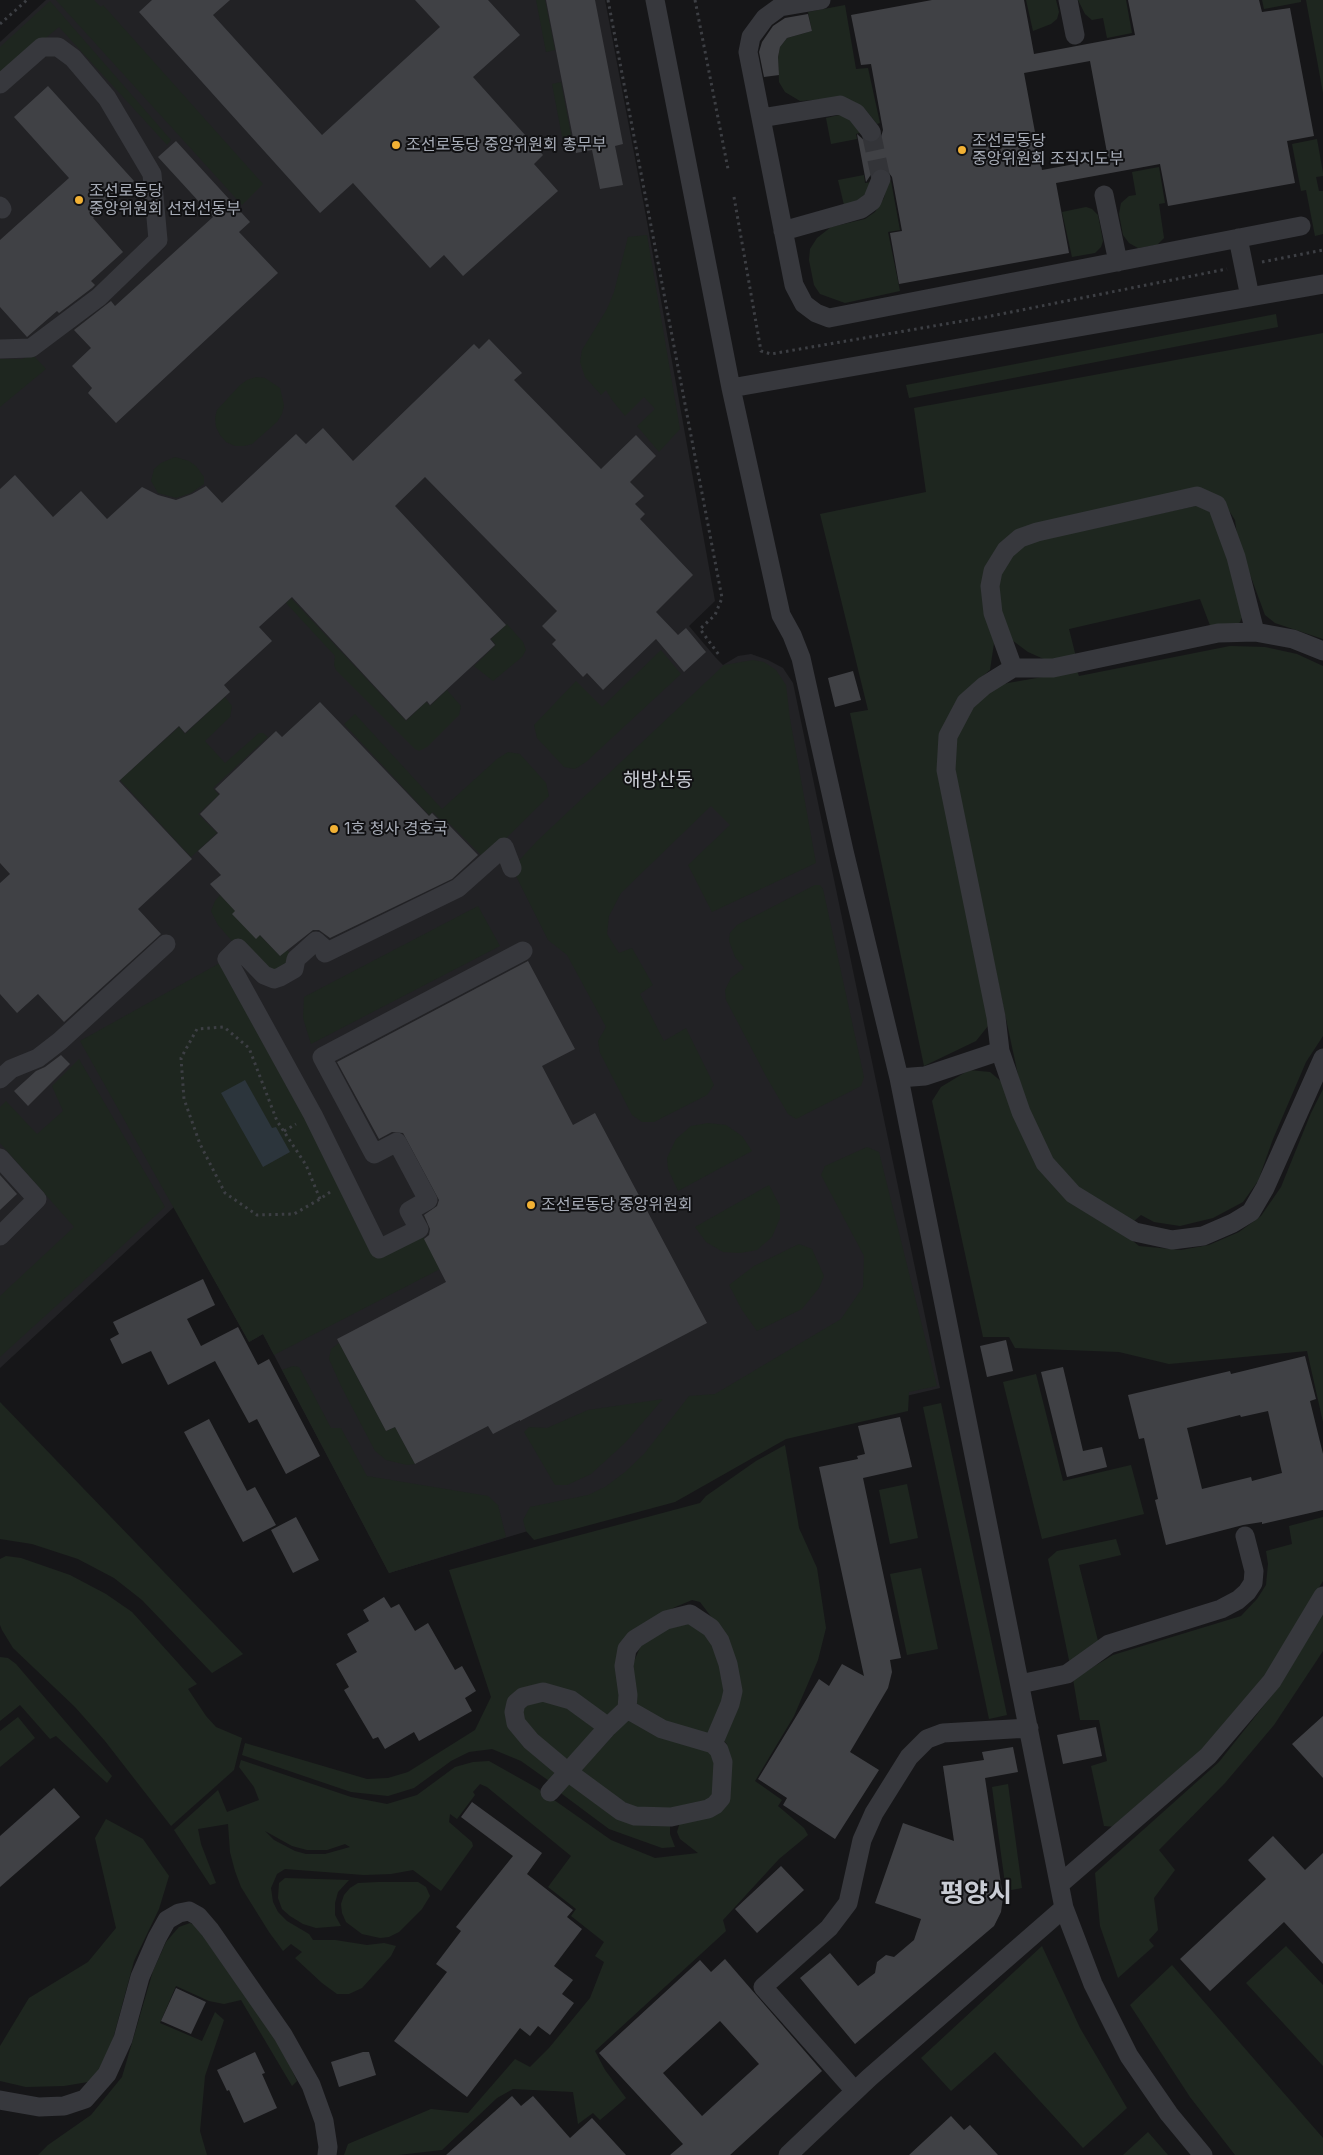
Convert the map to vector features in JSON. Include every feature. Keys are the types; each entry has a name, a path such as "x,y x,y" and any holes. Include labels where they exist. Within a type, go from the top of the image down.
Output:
{"street":[{"path":"655,0 731,388 781,615 792,635 801,658 840,832 899,1078 1064,1908 1093,1984 1129,2056 1169,2114 1203,2155"},
{"path":"821,0 780,7 765,18 751,37 748,52 794,285 804,304 816,313 829,318 1301,226"},
{"path":"1068,0 1074,34"},
{"path":"0,84 42,47 58,47 73,58 107,98 152,174 158,240 99,297 32,348 0,349"},
{"path":"761,118 840,105 856,113 871,132"},
{"path":"783,230 861,209 872,201 882,179"},
{"path":"1104,195 1118,262"},
{"path":"1238,238 1250,297"},
{"path":"731,388 1323,284"},
{"path":"1014,668 993,613 990,586 993,571 1006,550 1020,538 1037,532 1197,496 1217,505 1236,558 1255,632"},
{"path":"1323,651 1293,639 1255,632 1218,633 1053,668 1014,668 984,686 966,702 948,736 946,770 996,1018 1000,1051 1021,1112 1045,1163 1073,1194 1134,1232 1172,1240 1202,1236 1233,1223 1251,1212 1265,1188 1323,1058"},
{"path":"512,868 504,847 458,888 325,952 325,949 316,941 296,959 294,969 274,979 264,975 238,948 226,959 313,1115 379,1249 419,1229 409,1211 428,1200 397,1142 374,1154 322,1057 523,952"},
{"path":"0,1079 11,1070 38,1058 166,944"},
{"path":"899,1078 925,1076 1000,1051"},
{"path":"0,1158 38,1199 0,1236"},
{"path":"1020,1684 1068,1674 1109,1644 1221,1609 1238,1600 1253,1583 1254,1571 1245,1536"},
{"path":"1060,1884 1208,1756 1272,1681 1323,1596"},
{"path":"550,1792 608,1726 627,1709 628,1695 624,1666 627,1649 635,1639 666,1620 690,1614 711,1628 720,1641 728,1664 733,1691 730,1704 713,1744"},
{"path":"608,1726 581,1706 556,1694 543,1692 523,1697 516,1703 514,1712 516,1723 531,1741 568,1772 621,1811 635,1816 671,1817 708,1809 721,1798 723,1762 719,1750 713,1744 662,1730 627,1709"},
{"path":"855,2091 763,1986 829,1928 848,1903 862,1840 874,1813 909,1756 927,1738 943,1733 1029,1728"},
{"path":"788,2155 869,2078 1064,1908"},
{"path":"0,2100 39,2107 64,2106 85,2099 107,2074 123,2039 140,1977 157,1938 167,1920 179,1913 189,1911 198,1916 210,1930 282,2035 311,2085 324,2121 328,2147 326,2155"}],"path":[{"path":"0,24 26,0"},
{"path":"608,0 722,598 715,615 700,629 720,655"},
{"path":"695,0 728,169"},
{"path":"1260,263 1323,250"},
{"path":"320,1199 306,1165 277,1121 249,1048 224,1027 197,1029 181,1058 184,1099 200,1144 225,1193 257,1215 294,1214 320,1199 347,1182"}],"shaded area":[{"path":"46,0 605,0 715,601 689,626 723,665 738,656 751,654 783,668 793,683 940,1388 817,1417 594,1511 389,1573 263,1334 249,1342 174,1207 0,1368 0,42"},
{"path":"56,0 94,0 101,7 103,5 263,184 242,205"},
{"path":"536,0 545,0 555,50 546,52"},
{"path":"1026,0 1056,0 1059,12 1057,19 1051,24 1033,31"},
{"path":"1078,0 1126,0 1132,33 1107,38 1103,18 1092,20 1085,14"},
{"path":"1262,0 1301,0 1301,2 1264,9"},
{"path":"1306,0 1323,0 1323,93"},
{"path":"50,1 171,140 167,145 59,27 0,76 0,47"},
{"path":"845,5 856,69 868,68 880,123 877,124 865,109 851,100 841,98 800,101 785,92 779,82 778,57 780,47 787,38 812,31 808,12"},
{"path":"561,82 574,150 565,152 552,84"},
{"path":"839,115 847,117 862,132 856,134 857,139 831,144 826,118"},
{"path":"1317,139 1323,173 1323,176 1316,177 1319,191 1323,191 1323,234 1315,236 1306,190 1301,191 1292,144"},
{"path":"1159,167 1165,203 1159,204 1164,238 1157,245 1138,248 1129,243 1123,235 1119,214 1121,203 1129,196 1136,195 1132,172"},
{"path":"864,175 865,183 872,182 869,191 856,202 844,205 838,180"},
{"path":"891,181 900,230 888,232 900,291 845,303 820,294 814,285 809,260 810,249 817,238 831,227 865,219 875,212 884,198 888,182"},
{"path":"1086,207 1092,209 1098,215 1103,241 1101,247 1095,253 1072,257 1062,212"},
{"path":"647,235 680,429 659,452 637,426 655,409 644,397 625,416 606,390 601,395 585,377 580,362 582,350 607,309 614,292 628,237"},
{"path":"1276,314 1278,327 909,398 906,385"},
{"path":"1323,333 1323,639 1275,623 1265,615 1238,542 1235,520 1222,500 1000,545 994,643 990,670 973,684 947,722 990,1007 988,1026 976,1041 924,1066 850,713 868,710 820,514 926,492 914,408"},
{"path":"33,355 46,369 0,407 0,359 22,359"},
{"path":"256,377 265,378 280,388 284,405 282,414 277,422 252,444 235,446 226,442 216,427 215,418 217,410 240,385"},
{"path":"175,457 189,461 196,466 204,477 204,484 191,493 176,498 158,493 151,481 154,469 161,463"},
{"path":"1200,505 1218,518 1244,613 1240,622 1233,628 1211,628 1200,599 1069,629 1076,657 1046,660 1028,652 1012,640 1002,625 996,592 1000,574 1022,543"},
{"path":"291,598 406,721 426,702 430,706 447,690 461,706 459,715 427,747 419,751 415,749 336,670 334,665 335,656 286,603"},
{"path":"507,624 523,642 526,650 522,657 493,681 474,666 496,645 491,639"},
{"path":"1230,646 1265,647 1297,654 1323,666 1323,1036 1306,1062 1273,1139 1258,1181 1243,1202 1213,1218 1180,1226 1154,1222 1141,1215 1133,1222 1078,1189 1054,1161 1026,1112 953,772 958,727 985,690 1008,683 1077,671 1079,676"},
{"path":"661,650 681,674 586,762 575,769 564,767 537,738 534,725 576,681 602,707"},
{"path":"753,660 764,662 776,670 786,685 790,719 816,863 712,912 688,865 730,825 711,806 621,893 609,916 607,934 619,953 632,948 653,985 640,994 664,1041 686,1028 714,1085 707,1095 654,1122 642,1122 632,1115 600,1053 598,1041 606,1027 567,955 548,940 512,868 537,841 724,665"},
{"path":"225,697 232,706 230,717 205,741 225,763 259,733 263,733 268,737 213,788 219,795 198,814 217,833 191,857 120,780 179,727 185,734"},
{"path":"355,714 442,809 497,759 508,752 520,754 546,783 549,796 485,859 448,822 445,824 433,812 429,815 344,724"},
{"path":"815,885 820,885 823,889 864,1077 861,1086 796,1119 788,1114 767,1078 726,1000 725,990 731,978 744,968 735,957 729,941 730,933 737,925"},
{"path":"220,895 280,956 287,950 296,959 280,977 238,948 218,925 211,911"},
{"path":"478,906 500,946 311,1044 303,1018 304,997"},
{"path":"227,959 379,1248 419,1229 440,1269 274,1355 263,1334 249,1342 80,1041"},
{"path":"79,1059 165,1207 0,1357 0,1296 74,1227 0,1143 0,1107 6,1101 37,1134 63,1111 52,1086"},
{"path":"969,1070 990,1072 1002,1082 1041,1165 1139,1246 1181,1250 1209,1245 1239,1232 1261,1216 1281,1187 1311,1113 1323,1089 1323,1422 1307,1351 1169,1364 1119,1352 1015,1348 1009,1337 983,1337 932,1101 941,1087"},
{"path":"245,1080 272,1128 276,1127 290,1152 263,1167 221,1093"},
{"path":"708,1123 726,1125 742,1136 752,1151 678,1191 668,1169 667,1158 676,1139 691,1126"},
{"path":"867,1147 879,1152 937,1386 909,1392 908,1411 786,1439 675,1502 534,1540 526,1531 523,1520 530,1507 588,1495 605,1487 644,1454 689,1396 715,1394 841,1319 863,1287 864,1256 821,1175 825,1166"},
{"path":"769,1185 780,1206 780,1218 772,1237 757,1250 740,1253 723,1252 706,1242 695,1227"},
{"path":"799,1244 812,1249 824,1276 819,1288 802,1309 757,1331 742,1310 729,1285 754,1266"},
{"path":"339,1343 386,1431 395,1427 415,1464 407,1465 386,1460 375,1451 329,1359 331,1349"},
{"path":"293,1366 299,1367 331,1428 341,1428 367,1476 488,1496 498,1505 506,1537 389,1573 282,1370"},
{"path":"1036,1374 1063,1481 1131,1465 1144,1514 1042,1539 1003,1382"},
{"path":"663,1399 625,1443 591,1474 567,1485 555,1485 524,1432 529,1427 547,1428 588,1410"},
{"path":"0,1402 243,1654 212,1673 142,1600 114,1578 78,1559 32,1544 0,1539"},
{"path":"941,1403 1007,1715 989,1719 923,1407"},
{"path":"785,1445 799,1528 817,1568 826,1628 818,1660 794,1716 755,1781 782,1800 778,1806 804,1828 808,1835 779,1859 723,1920 726,1931 595,2051 605,2070 626,2098 600,2120 593,2113 578,2124 573,2092 513,2089 497,2098 442,2150 398,2155 344,2155 348,2144 431,2109 468,2113 515,2059 530,2067 549,2048 590,1998 604,1962 595,1956 604,1942 571,1916 576,1909 548,1887 571,1856 487,1787 480,1784 473,1792 475,1795 457,1819 450,1814 449,1822 472,1842 473,1846 441,1891 413,1870 391,1874 364,1875 285,1869 277,1874 271,1888 273,1902 278,1912 287,1921 309,1934 313,1940 335,1940 367,1945 384,1943 396,1946 391,1956 362,1988 349,1994 337,1994 295,1958 302,1952 291,1944 283,1951 269,1932 241,1887 230,1852 228,1824 198,1829 201,1844 216,1883 210,1885 174,1830 218,1790 227,1812 259,1800 254,1787 239,1767 241,1760 351,1797 387,1804 417,1795 455,1767 473,1762 489,1761 537,1788 611,1840 655,1858 698,1853 680,1839 677,1832 680,1822 729,1794 727,1744 721,1738 729,1716 725,1635 700,1602 692,1600 673,1608 626,1637 624,1698 607,1719 567,1695 511,1701 561,1771 552,1783 521,1761 492,1749 469,1752 451,1761 414,1788 388,1796 351,1792 242,1755 245,1743 367,1779 388,1778 408,1772 475,1730 491,1697 449,1570 700,1503 706,1496 756,1461","holes":["265,1831 292,1846 307,1850 327,1850 345,1844 350,1847 325,1854 306,1854 295,1851 274,1840"]},
{"path":"907,1484 918,1538 890,1544 879,1490"},
{"path":"1323,1517 1323,1581 1265,1676 1204,1750 1116,1827 1104,1826 1091,1766 1107,1761 1099,1720 1080,1720 1073,1679 1113,1655 1241,1616 1257,1599 1266,1585 1268,1564 1266,1551 1292,1544 1289,1526"},
{"path":"1116,1539 1121,1555 1079,1565 1099,1645 1070,1665 1048,1559 1057,1551"},
{"path":"6,1556 21,1558 70,1575 106,1594 132,1612 197,1684 188,1689 206,1716 216,1727 242,1738 234,1770 171,1826 105,1741 75,1707 13,1648 2,1630 0,1625 0,1559"},
{"path":"921,1568 938,1649 907,1655 890,1574"},
{"path":"1323,1613 1323,1651 1274,1725 1225,1783 1159,1850 1175,1870 1154,1898 1158,1930 1149,1940 1154,1946 1118,1978 1100,1926 1095,1873 1219,1762 1281,1684"},
{"path":"692,1621 711,1639 728,1687 714,1731 706,1735 673,1729 637,1705 635,1693 632,1666 642,1643 666,1629"},
{"path":"0,1657 8,1658 16,1664 112,1776 107,1783 56,1736 50,1739 20,1705 0,1721"},
{"path":"551,1695 602,1726 569,1760 553,1751 520,1722 524,1703"},
{"path":"18,1717 35,1738 0,1767 0,1731"},
{"path":"627,1720 642,1722 708,1750 719,1760 717,1797 673,1812 632,1811 579,1773"},
{"path":"570,1779 670,1822 670,1834 675,1847 662,1848 609,1829 558,1791"},
{"path":"1008,1784 1022,1888 1006,1891 992,1787"},
{"path":"106,1819 143,1839 169,1876 159,1909 134,1961 107,2061 88,2082 64,2086 26,2087 0,2081 0,2046 29,1998 88,1962 116,1928 95,1838"},
{"path":"285,1878 349,1880 338,1892 335,1903 335,1915 341,1926 316,1928 303,1924 290,1916 282,1909 278,1898 279,1883"},
{"path":"418,1882 426,1887 430,1896 422,1909 399,1932 389,1937 380,1938 362,1934 346,1922 341,1904 344,1895 358,1883"},
{"path":"190,1923 199,1927 275,2035 297,2081 292,2086 241,2000 224,2004 209,2001 176,1986 160,2023 202,2041 215,2012 224,2020 205,2076 200,2131 207,2155 38,2155 48,2145 91,2115 122,2077 153,1971 166,1942 179,1927"},
{"path":"1042,1946 1080,2028 1127,2108 1083,2148 995,2052 951,2091 921,2058"},
{"path":"1286,1946 1323,1985 1323,2066 1246,1983"},
{"path":"1172,1965 1323,2138 1323,2155 1235,2155 1190,2097 1130,2005"},
{"path":"1148,2132 1168,2155 1123,2155"}],"building":[{"name":"조선로동당 중앙위원회 총무부","path":"152,0 230,0 213,15 322,135 440,27 415,0 488,0 520,35 473,77 543,155 534,164 558,191 463,276 444,255 430,268 353,183 320,213 139,12"},
{"path":"546,0 595,0 623,144 615,146 623,185 600,189 592,150 576,153"},
{"path":"932,0 1024,0 1034,54 1135,35 1128,0 1259,0 1262,12 1290,8 1314,136 1287,141 1295,183 1168,206 1160,164 1056,183 1069,253 899,284 890,233 902,231 892,177 886,169 879,168 874,170 866,182 857,134 866,142 873,143 881,137 883,130 871,64 861,65 851,15","holes":["1090,61 1108,158 1042,170 1024,73"]},
{"path":"808,14 812,31 787,38 780,47 778,57 779,75 764,77 759,52 762,42 773,26 785,18"},
{"name":"조선로동당 중앙위원회 선전선동부","path":"48,86 134,181 93,218 123,252 91,281 95,285 92,288 59,313 57,311 27,337 0,307 0,240 69,178 14,117"},
{"path":"176,141 250,222 239,232 278,273 116,423 88,393 92,388 72,366 91,348 74,330 111,301 115,306 213,217 158,157"},
{"path":"489,339 522,373 514,380 601,469 636,435 656,456 630,482 644,496 635,504 645,514 640,519 693,575 656,612 678,635 686,628 706,652 684,672 656,639 603,690 587,673 583,677 552,644 556,640 542,626 557,611 425,477 395,506 506,625 490,639 495,645 430,705 427,701 406,720 292,597 259,627 272,641 224,685 230,692 185,733 179,726 119,781 192,859 138,909 161,934 64,1022 38,994 17,1013 0,994 0,883 10,874 0,863 0,489 15,475 53,517 81,491 107,519 142,487 158,495 176,500 206,486 222,503 296,434 306,444 323,428 353,461 474,344 479,349"},
{"path":"853,671 861,700 835,707 828,678"},
{"name":"1호 청사 경호국","path":"320,702 429,816 432,813 445,826 447,823 478,855 452,879 330,938 319,930 313,930 280,956 260,935 256,939 232,914 235,911 210,884 221,875 198,851 218,833 200,814 220,794 215,789 276,731 282,737"},
{"name":"조선로동당 중앙위원회","path":"528,961 575,1049 542,1066 573,1125 595,1113 707,1323 520,1421 493,1434 488,1426 415,1464 395,1427 386,1431 337,1339 446,1282 424,1239 429,1235 430,1229 424,1215 437,1206 439,1200 403,1133 392,1132 379,1139 337,1062"},
{"path":"61,1055 70,1064 28,1106 14,1091 36,1071"},
{"path":"0,1175 17,1194 0,1210"},
{"path":"203,1279 215,1305 187,1319 201,1346 238,1327 258,1365 269,1359 320,1456 286,1474 257,1419 249,1423 215,1361 168,1385 151,1351 122,1364 110,1339 119,1334 113,1322"},
{"path":"1006,1340 1013,1371 987,1377 980,1346"},
{"path":"1305,1356 1316,1399 1310,1401 1323,1454 1323,1510 1262,1524 1262,1522 1243,1525 1166,1545 1155,1500 1158,1499 1144,1438 1139,1439 1128,1395 1230,1371 1231,1374","holes":["1268,1411 1282,1473 1252,1481 1251,1477 1202,1489 1187,1428 1240,1415 1241,1417"]},
{"path":"1063,1367 1083,1451 1102,1447 1107,1467 1067,1477 1041,1372"},
{"path":"900,1417 912,1467 863,1478 901,1658 890,1660 892,1672 888,1688 850,1752 879,1770 835,1839 783,1805 787,1798 758,1779 819,1679 829,1686 842,1664 864,1676 819,1467 858,1459 857,1456 865,1454 858,1426"},
{"path":"209,1419 247,1491 255,1487 276,1525 243,1542 184,1432"},
{"path":"296,1517 319,1560 293,1573 271,1530"},
{"path":"384,1597 391,1608 399,1604 415,1631 428,1623 455,1670 462,1666 476,1691 465,1698 472,1711 419,1741 414,1732 385,1749 378,1737 373,1739 344,1690 349,1687 336,1664 357,1652 347,1634 369,1621 363,1610"},
{"path":"1323,1716 1323,1778 1292,1744"},
{"path":"1096,1727 1102,1756 1063,1764 1057,1735"},
{"path":"1013,1747 1018,1772 985,1778 1003,1897 1001,1912 994,1926 855,2044 800,1978 830,1953 858,1986 875,1973 877,1962 886,1955 894,1957 914,1940 921,1919 875,1903 903,1823 954,1841 943,1766 984,1760 982,1752"},
{"path":"54,1788 80,1817 0,1887 0,1836"},
{"path":"472,1802 542,1853 527,1874 573,1910 567,1917 582,1929 554,1966 573,1980 562,1994 574,2003 550,2035 538,2026 530,2036 520,2028 467,2097 394,2041 447,1972 436,1964 461,1931 456,1927 513,1856 461,1817"},
{"path":"1273,1836 1305,1870 1323,1853 1323,1964 1284,1922 1210,1991 1180,1959 1266,1879 1248,1860"},
{"path":"781,1866 804,1890 757,1933 735,1909"},
{"path":"725,1959 822,2071 730,2155 670,2155 683,2144 599,2053 700,1960 711,1972","holes":["720,2021 759,2064 702,2116 663,2073"]},
{"path":"176,1988 206,2002 191,2034 161,2021"},
{"path":"255,2052 265,2073 262,2074 277,2108 244,2123 229,2090 227,2091 217,2070"},
{"path":"363,2052 369,2052 376,2075 339,2087 331,2062"},
{"path":"512,2096 521,2106 533,2096 570,2138 592,2118 626,2155 446,2155"},
{"path":"951,2116 964,2130 970,2125 998,2155 909,2155"}],"tunnel":[{"path":"871,132 881,179"}],"place":[{"name":"조선로동당 중앙위원회 총무부","path":"396,145"},
{"name":"조선로동당 중앙위원회 조직지도부","path":"962,150"},
{"name":"조선로동당 중앙위원회 선전선동부","path":"79,200"},
{"name":"1호 청사 경호국","path":"334,829"},
{"name":"조선로동당 중앙위원회","path":"531,1205"}],"district":[{"name":"해방산동","path":"658,780"},
{"name":"평양시","path":"976,1894"}]}
